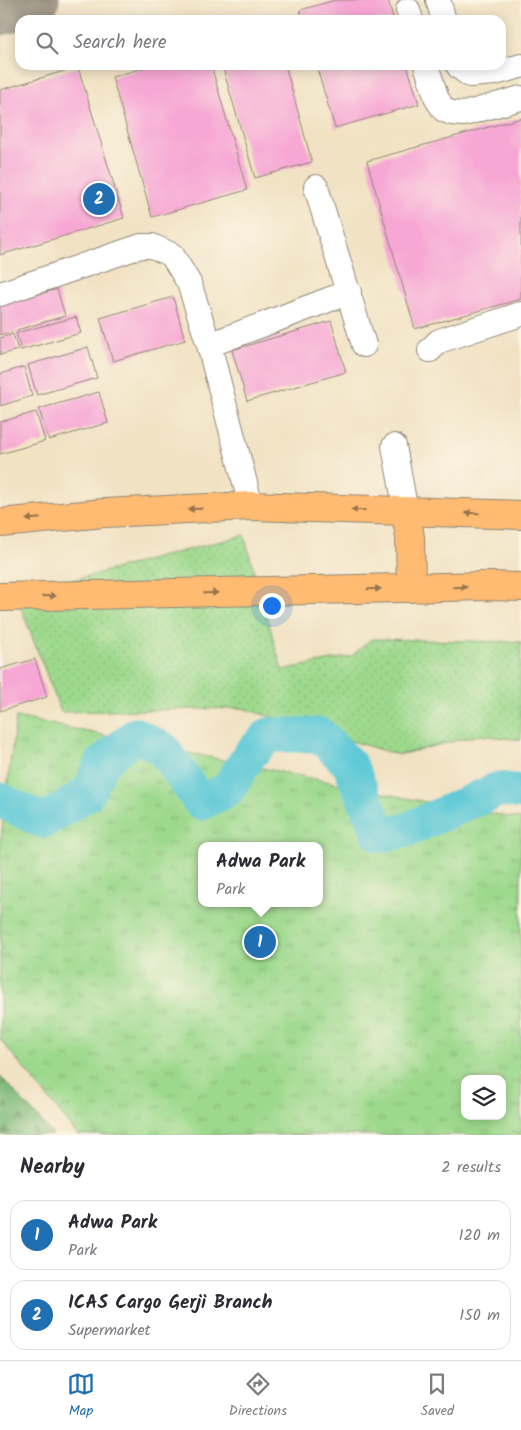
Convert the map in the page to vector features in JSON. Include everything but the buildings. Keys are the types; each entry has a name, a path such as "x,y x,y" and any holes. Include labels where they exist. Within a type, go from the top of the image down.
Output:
{"main road":[{"path":"0,523 104,513 252,506 521,515"},
{"path":"406,512 410,538 412,588"},
{"path":"0,597 488,586 521,588"}],"lane":[{"path":"438,0 442,15"},
{"path":"463,70 470,75 495,73 521,66"},
{"path":"428,70 437,99 444,110 452,113 464,114 521,98"},
{"path":"316,187 364,345"},
{"path":"0,294 141,246 160,248 172,255 189,283 209,345 252,506"},
{"path":"209,345 349,292"},
{"path":"430,350 439,341 521,314"},
{"path":"394,446 406,512"}],"green space":[{"path":"244,535 282,670 352,656 371,639 521,642 521,740 479,735 398,755 242,708 61,712 16,595"},
{"path":"16,717 416,800 521,819 521,1135 78,1135 0,1039 0,845"},
{"path":"0,1076 45,1125 52,1135 0,1135"}],"waterway":[{"path":"0,800 43,821 87,794 103,762 136,735 163,749 201,803 228,789 250,754 269,735 320,735 350,765 380,835 406,830 499,789 521,792"}],"taxiway":[{"path":"0,10 34,0"}],"place":[{"name":"ICAS Cargo Gerji Branch","path":"99,199"},
{"name":"Adwa Park","path":"260,942"}]}
